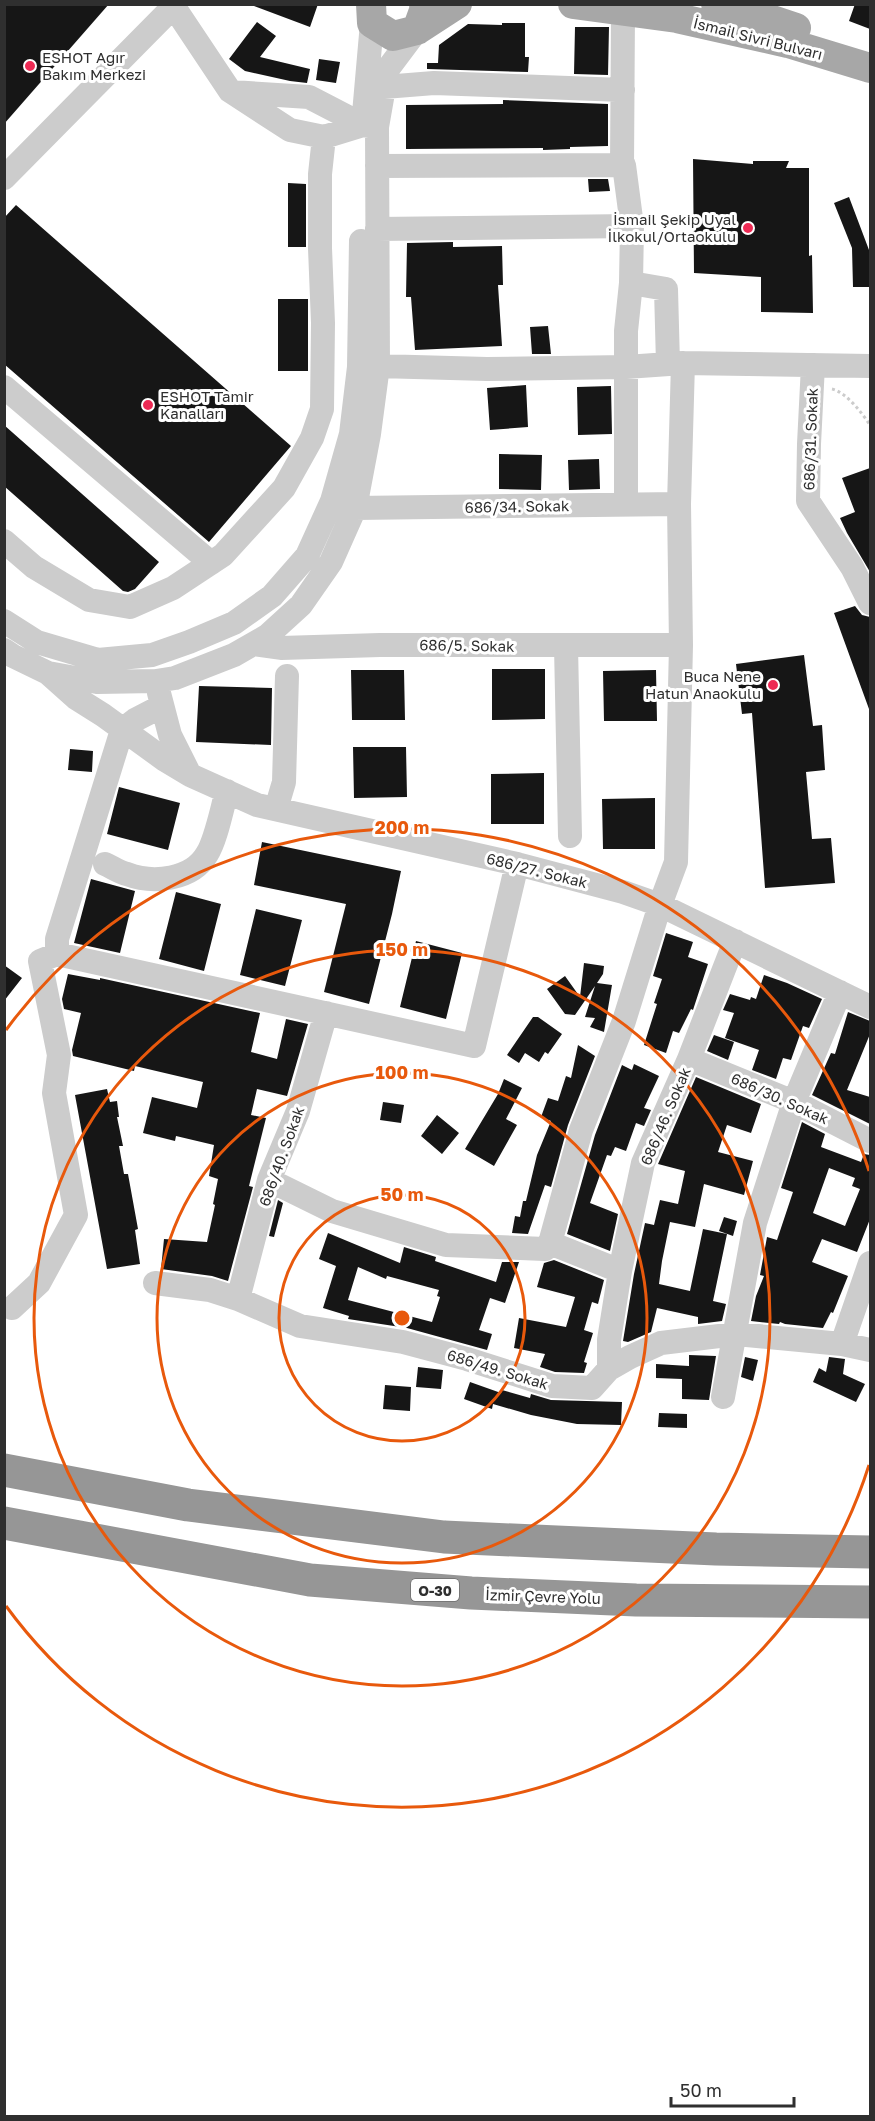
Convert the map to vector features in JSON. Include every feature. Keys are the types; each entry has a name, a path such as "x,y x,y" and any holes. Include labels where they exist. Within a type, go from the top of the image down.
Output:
{"highway":[{"path":"4,1470 188,1505 444,1537 716,1549 870,1552"},
{"name":"İzmir Çevre Yolu","path":"4,1523 322,1581 471,1593 624,1600 870,1602"}],"main road":[{"path":"371,14 393,36 420,17 457,4"},
{"name":"İsmail Sivri Bulvarı","path":"573,4 676,18 788,43 870,68"},
{"name":"İsmail Sivri Bulvarı","path":"728,5 870,52"}],"street":[{"path":"4,178 173,5 230,91 290,130 324,137 370,126"},
{"path":"623,11 622,166 624,165 632,226 631,283 626,332 626,504"},
{"path":"4,621 37,642 97,671 152,655 234,623 272,596 306,556 332,501 351,434 358,367 370,126 371,14"},
{"path":"4,650 48,673 97,671 156,681 184,674 234,655 267,636 301,605 331,562 354,508 369,434 378,366 377,166 370,126 384,87 387,70 420,17"},
{"path":"384,87 434,82 623,90"},
{"path":"230,91 309,97 370,126"},
{"path":"4,541 34,567 89,600 130,607 173,588 223,555 284,488 312,438 322,409 323,323 320,195 324,137"},
{"path":"377,166 622,166"},
{"path":"377,229 632,226"},
{"path":"269,1180 332,1211 446,1245 545,1249 550,1244 581,1130 624,1021 660,905 676,862 681,645 676,364 666,289 631,283"},
{"path":"378,366 487,369 676,364 813,376 870,366"},
{"name":"686/31. Sokak","path":"813,376 808,501 852,567 870,603"},
{"path":"4,387 211,563"},
{"name":"686/34. Sokak","path":"354,508 679,504"},
{"name":"686/5. Sokak","path":"254,644 281,648 380,645 681,645"},
{"path":"566,646 570,836"},
{"path":"152,655 156,681 170,735 190,775"},
{"path":"97,671 97,700 103,715"},
{"name":"686/27. Sokak","path":"48,673 76,698 190,775 257,805 517,864 622,892 660,905 870,1007"},
{"path":"276,809 284,782 287,676"},
{"path":"57,954 57,939 122,730 135,720 162,706"},
{"path":"105,864 128,875 151,878 170,878 198,867 209,852 227,791"},
{"path":"12,1308 39,1282 76,1215 54,1093 59,1055 40,962 57,954 474,1046 517,864"},
{"name":"686/46. Sokak","path":"609,1369 609,1340 620,1271 643,1163 689,1059 735,941"},
{"path":"723,1396 755,1223 794,1102 840,992"},
{"path":"870,993 870,1007"},
{"name":"686/40. Sokak","path":"238,1299 269,1180 298,1111 326,1013"},
{"name":"686/30. Sokak","path":"689,1059 794,1102 870,1141"},
{"path":"550,1244 620,1271"},
{"path":"842,1344 870,1263"},
{"name":"686/49. Sokak","path":"155,1282 210,1290 238,1299 300,1326 404,1342 552,1386 592,1388 609,1369 661,1343 736,1334 842,1344 870,1350"}],"path":[{"path":"813,376 836,390 854,405 870,425"}],"building":[{"name":"ESHOT Ağır Bakım Merkezi","path":"4,4 109,4 4,124"},
{"path":"255,4 318,4 310,27 254,6"},
{"path":"855,4 870,4 870,29 849,21"},
{"path":"257,22 276,36 260,57 310,69 307,83 245,71 229,59"},
{"path":"502,23 525,23 525,57 529,57 528,72 427,69 427,63 438,63 439,45 468,24 502,25"},
{"path":"575,27 609,27 608,75 574,74"},
{"path":"319,59 340,62 336,83 316,80"},
{"path":"503,100 608,104 608,146 543,150 543,148 406,149 406,105 503,104"},
{"path":"693,159 753,164 753,161 789,161 786,168 809,168 809,256 812,255 813,313 761,312 761,277 694,273"},
{"path":"588,179 608,179 610,191 589,192"},
{"path":"288,183 306,184 306,247 288,247"},
{"path":"849,197 869,250 870,287 853,287 852,248 834,203"},
{"name":"ESHOT Tamir Kanalları","path":"16,205 291,446 209,542 4,364 4,218"},
{"path":"453,242 453,247 502,246 503,285 498,285 502,346 415,350 411,297 406,297 407,243"},
{"path":"278,299 308,299 308,371 278,371"},
{"path":"548,326 551,354 532,354 530,327"},
{"path":"526,385 528,427 490,430 487,388"},
{"path":"611,386 612,434 578,435 577,387"},
{"path":"4,425 159,562 135,589 128,592 123,591 4,486"},
{"path":"499,454 542,455 541,490 499,489"},
{"path":"599,459 600,489 569,490 568,460"},
{"path":"870,468 870,572 840,518 855,512 842,478"},
{"path":"855,606 862,615 870,617 869,709 834,613"},
{"path":"804,655 813,726 822,725 825,770 806,772 812,839 831,838 835,883 765,888 752,713 742,714 736,664"},
{"path":"492,669 545,669 545,719 492,720"},
{"path":"351,670 404,670 405,720 352,720"},
{"path":"656,670 657,721 604,721 603,671"},
{"path":"199,686 272,688 271,745 196,742"},
{"path":"353,747 406,747 407,797 354,798"},
{"path":"70,749 93,751 92,772 68,770"},
{"path":"544,773 544,824 491,824 491,774"},
{"path":"119,787 180,803 168,850 107,834"},
{"path":"655,798 655,849 603,849 602,799"},
{"path":"262,842 401,871 369,1004 324,992 346,904 254,885"},
{"path":"91,879 135,891 120,953 74,943"},
{"path":"176,892 221,904 204,971 159,959"},
{"path":"256,909 302,920 285,986 240,975"},
{"path":"666,933 693,942 688,957 708,964 693,1010 691,1009 679,1033 673,1031 666,1053 644,1045 662,979 653,976"},
{"path":"416,941 462,953 446,1019 400,1007"},
{"path":"584,963 604,966 603,974 597,983 612,985 604,1032 590,1027 595,1018 585,1017 595,986 575,1015 565,1014 547,989 565,976 580,997"},
{"path":"4,965 22,978 4,1001"},
{"path":"68,974 100,980 100,978 260,1013 251,1052 277,1059 286,1019 308,1024 287,1096 257,1089 251,1115 266,1118 249,1186 253,1187 228,1281 212,1276 161,1269 164,1239 207,1242 218,1179 209,1176 214,1145 176,1136 175,1141 143,1133 152,1097 197,1108 203,1082 135,1066 134,1071 73,1056 72,1050 81,1013 64,1009 62,999"},
{"path":"764,975 822,999 809,1028 803,1026 791,1060 783,1058 776,1079 752,1070 759,1050 725,1038 734,1013 723,1010 730,994 750,1000 751,997 756,999"},
{"path":"848,1012 870,1021 870,1034 847,1090 870,1097 870,1124 812,1095 831,1053 835,1054"},
{"path":"533,1017 538,1017 562,1034 548,1054 545,1052 539,1062 525,1053 519,1063 507,1055"},
{"path":"714,1035 734,1042 728,1060 707,1051"},
{"path":"578,1045 595,1056 568,1125 551,1187 545,1185 528,1234 512,1233 515,1216 520,1217 537,1155 551,1121 541,1117 548,1098 558,1101 566,1076 571,1078"},
{"path":"634,1064 659,1076 644,1108 651,1110 644,1126 636,1123 626,1151 615,1147 611,1156 607,1155 590,1203 618,1214 610,1251 567,1234 595,1135 622,1065 632,1070"},
{"path":"696,1077 761,1104 751,1133 727,1125 718,1152 753,1161 744,1195 704,1184 695,1227 670,1222 662,1261 659,1284 690,1291 703,1229 727,1234 713,1301 726,1304 722,1321 698,1324 698,1317 657,1308 651,1332 628,1342 623,1341 645,1223 654,1225 660,1200 678,1204 685,1171 658,1164"},
{"path":"504,1079 522,1088 506,1119 517,1125 494,1166 465,1149 498,1094"},
{"path":"107,1089 110,1102 117,1101 119,1117 117,1117 123,1146 119,1146 124,1174 128,1174 138,1229 135,1230 140,1264 107,1269 75,1095"},
{"path":"383,1102 404,1105 401,1123 380,1120"},
{"path":"437,1115 459,1133 442,1154 421,1136"},
{"path":"802,1122 825,1134 821,1147 861,1162 864,1154 870,1155 870,1219 857,1252 822,1239 812,1262 848,1276 833,1313 831,1312 823,1328 780,1322 779,1324 751,1321 756,1296 764,1276 760,1275 767,1237 777,1240 793,1192 781,1188","holes":["829,1168 855,1178 852,1186 860,1189 845,1226 813,1213"]},
{"path":"278,1200 283,1203 274,1237 269,1236"},
{"path":"724,1217 737,1221 733,1236 719,1231"},
{"path":"328,1233 400,1263 404,1247 436,1257 435,1261 496,1282 502,1262 519,1262 505,1303 490,1298 479,1330 492,1334 487,1350 407,1328 348,1319 349,1316 323,1308 336,1266 319,1259","holes":["358,1267 386,1279 387,1276 439,1290 437,1296 440,1297 432,1322 348,1300"]},
{"path":"554,1260 604,1280 598,1304 592,1302 584,1330 593,1333 584,1362 587,1363 584,1373 555,1372 540,1367 545,1354 514,1348 519,1318 566,1327 575,1297 537,1287 544,1263"},
{"path":"689,1355 716,1356 709,1400 682,1399 682,1379 656,1378 656,1364 689,1366"},
{"path":"745,1357 758,1360 753,1381 741,1377"},
{"path":"829,1357 845,1359 843,1374 865,1384 856,1402 813,1382 819,1368 826,1372"},
{"path":"418,1367 443,1370 441,1389 416,1387"},
{"path":"470,1382 501,1393 502,1390 530,1398 531,1394 551,1400 622,1402 621,1425 577,1424 531,1415 493,1404 492,1409 464,1399"},
{"path":"385,1385 411,1387 410,1411 383,1409"},
{"path":"659,1413 687,1414 687,1428 658,1427"}],"place":[{"name":"ESHOT Ağır Bakım Merkezi","path":"30,66"},
{"name":"İsmail Şekip Uyal İlkokul/Ortaokulu","path":"748,228"},
{"name":"ESHOT Tamir Kanalları","path":"148,405"},
{"name":"Buca Nene Hatun Anaokulu","path":"773,685"}]}
